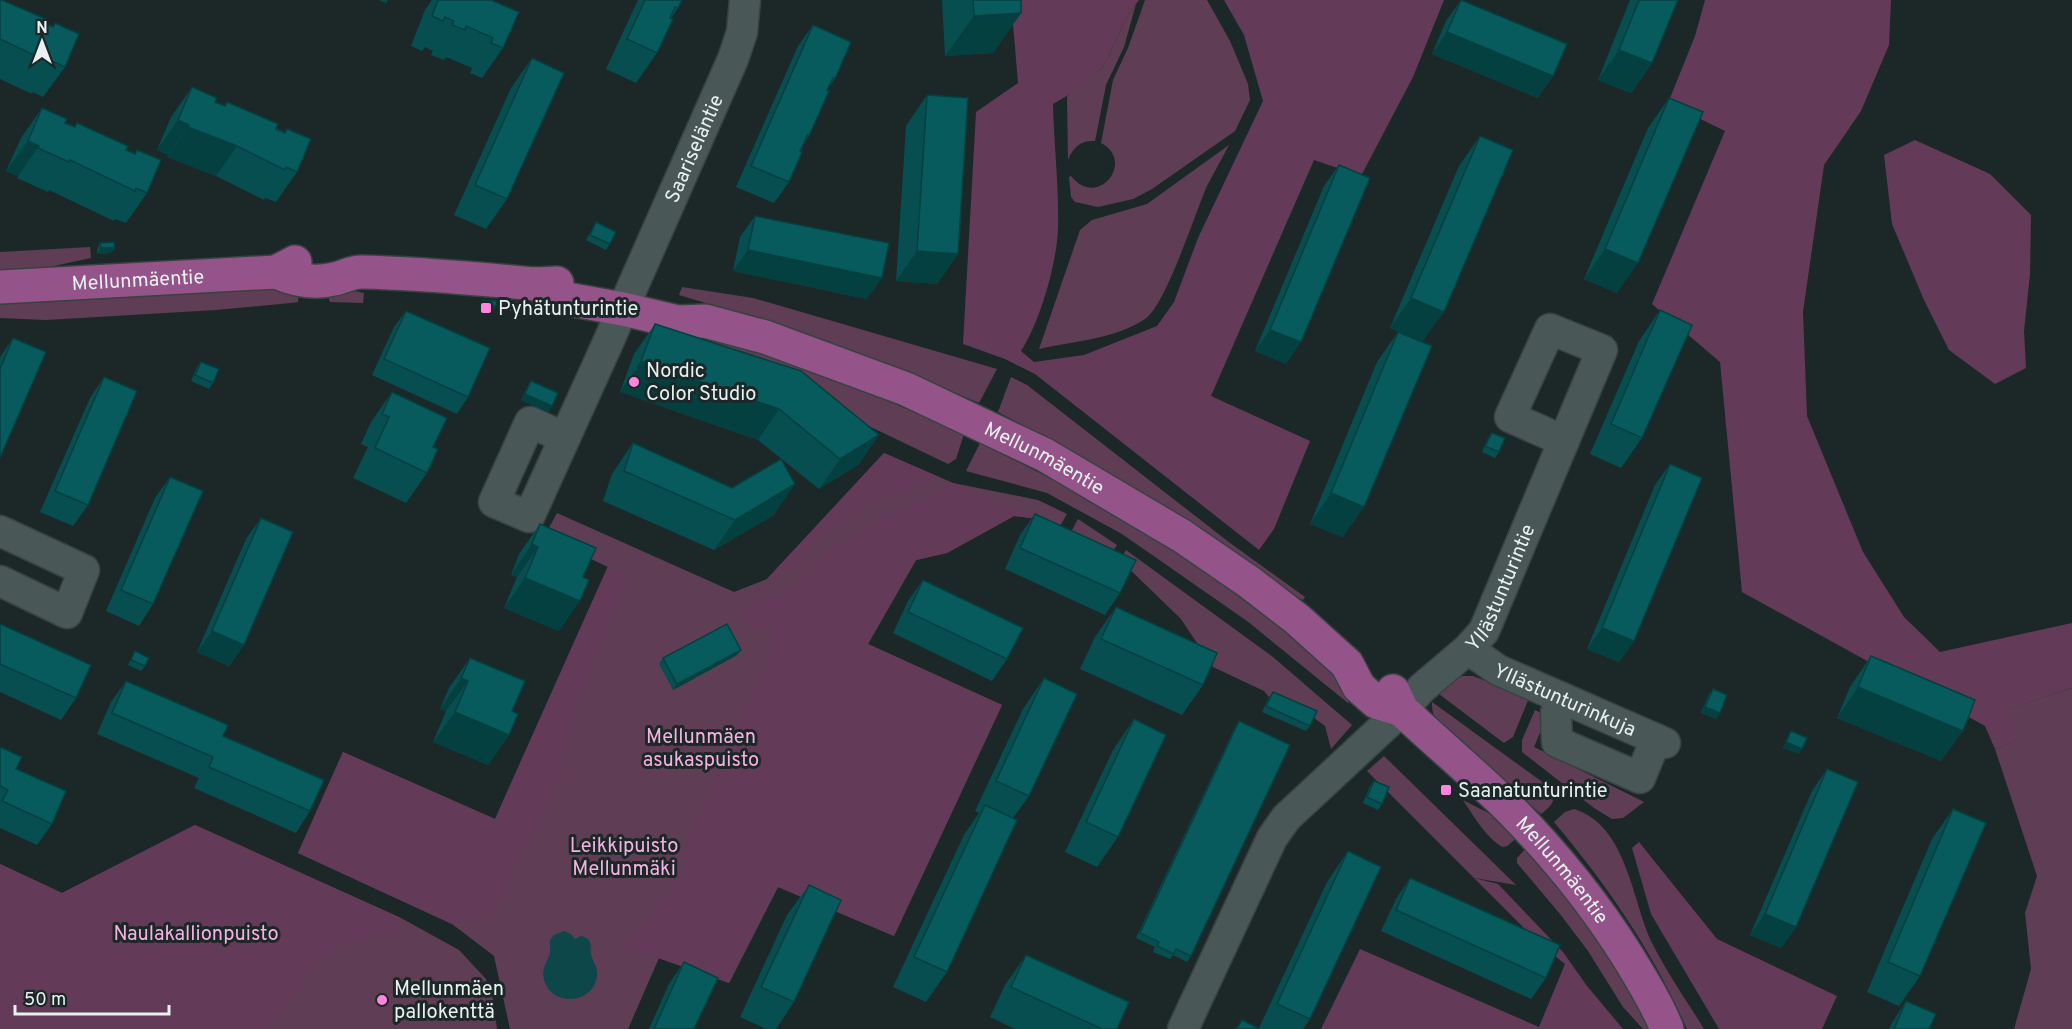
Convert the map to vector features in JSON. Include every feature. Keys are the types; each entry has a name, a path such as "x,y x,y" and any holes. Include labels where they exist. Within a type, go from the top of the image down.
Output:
{"main road":[{"name":"Mellunmäentie","path":"0,287 276,272 297,261 312,260 334,262 354,272 406,273 536,284 567,299 682,305 705,321 765,337 896,385 967,416 1045,455 1182,536 1249,582 1297,619 1347,664 1374,672 1390,687 1402,710 1511,810 1552,853 1592,902 1616,938 1667,1029"}],"street":[{"name":"Saariseläntie","path":"626,301 734,59 742,32 745,0"},
{"path":"565,438 626,301"},
{"name":"Yllästunturintie","path":"1402,710 1422,688 1468,649 1484,632 1564,441"},
{"path":"0,531 84,570 67,613 0,581"},
{"name":"Yllästunturinkuja","path":"1468,649 1498,670 1562,698 1660,741 1640,778 1557,742 1556,713 1562,698"},
{"path":"1183,1029 1272,838 1286,818 1402,710"}],"green space":[{"path":"1011,0 1139,0 1129,13 1103,67 1075,91 1053,104 1058,197 1057,242 1041,309 1021,351 1034,362 1084,355 1157,326 1174,302 1198,238 1263,101 1244,35 1224,0 1444,0 1413,77 1361,176 1314,160 1211,396 1310,441 1274,529 1259,550 1035,374 1005,359 963,344 976,112 1018,83"},
{"path":"1145,0 1207,0 1230,41 1248,84 1250,100 1235,131 1152,189 1133,199 1098,207 1075,202 1071,197 1069,177 1071,176 1081,185 1092,188 1102,185 1114,170 1115,161 1111,151 1101,143 1113,80 1128,48"},
{"path":"1705,0 1891,0 1889,45 1861,111 1824,165 1803,312 1807,416 1863,552 1904,617 1940,652 2072,623 2072,688 2008,709 2018,740 1995,749 1985,726 1742,592 1720,362 1652,304 1725,131 1668,103 1695,36"},
{"path":"1136,4 1124,47 1106,85 1095,141 1078,145 1068,160 1067,96 1103,67 1129,13"},
{"path":"1915,140 1990,174 2031,215 2030,274 2024,331 2026,368 1995,384 1949,350 1924,300 1892,224 1884,155"},
{"path":"1229,145 1207,186 1171,278 1162,296 1145,319 1108,335 1039,349 1080,230 1092,220 1147,204"},
{"path":"90,247 91,258 40,269 0,271 0,252"},
{"path":"299,285 298,302 291,303 46,320 0,318 0,303"},
{"path":"324,285 364,293 363,303 330,302"},
{"path":"682,287 753,298 997,369 979,403 883,362 679,295"},
{"path":"525,301 571,308 567,317 500,310 500,303"},
{"path":"671,331 709,339 820,374 964,434 956,459 948,464"},
{"path":"1011,377 1027,385 1230,543 1305,597 1303,600 1169,509 1072,451 998,412"},
{"path":"980,443 1089,499 1160,542 1262,614 1359,692 1348,703 1247,621 1122,534 1047,493 966,471"},
{"name":"Mellunmäen asukaspuisto","path":"884,453 953,483 1038,500 1067,514 1060,526 1040,519 1014,516 947,553 916,560 868,644 1002,705 894,936 778,887 729,983 659,958 628,1029 510,1029 494,956 452,924 298,853 343,752 495,819 608,567 544,537 557,513 734,592 767,579"},
{"path":"884,453 939,477 858,511 819,540 807,556 788,573 767,579"},
{"path":"953,483 1040,519 1014,516 947,553 916,560 868,644 1002,705 894,936 778,887 729,983 658,958 618,952 676,883 688,838 768,660 774,627 748,627 739,608 786,591 812,572 828,552 879,520"},
{"path":"1078,519 1117,545 1111,554 1071,532"},
{"path":"1126,550 1273,657 1352,725 1331,749 1325,726 1313,717 1213,667 1181,619 1120,560"},
{"path":"608,566 632,577 616,606 606,637 581,695 560,780 544,817 517,865 506,895 487,914 452,924 298,853 343,752 495,819"},
{"path":"1473,676 1529,698 1513,737 1504,743 1439,694 1454,679"},
{"path":"2072,688 2072,1029 2014,1029 2031,969 2025,913 2037,876 1995,749 2017,740 2007,709"},
{"path":"1432,702 1552,789 1554,797 1550,806 1541,814 1441,727 1434,716"},
{"path":"1535,710 1547,716 1534,747 1644,802 1623,818 1612,819 1594,808 1522,752 1522,740"},
{"path":"1384,756 1516,885 1474,878 1367,771"},
{"path":"1463,800 1496,817 1518,837 1507,846 1502,847 1485,832"},
{"path":"1574,809 1592,818 1606,831 1617,847 1652,943 1704,1029 1687,1029 1660,973 1628,921 1611,895 1554,822 1565,812"},
{"name":"Naulakallionpuisto","path":"195,825 401,918 459,950 486,979 493,999 497,1029 0,1029 0,864 62,893"},
{"name":"Naulakallionpuisto","path":"195,825 401,918 395,938 354,939 319,962 268,1029 0,1029 0,864 62,893"},
{"path":"1639,842 1717,939 1837,996 1822,1029 1719,1029 1651,914 1632,848"},
{"path":"1526,848 1605,943 1651,1029 1643,1029 1623,1007 1588,951 1517,863 1517,858"},
{"path":"1474,878 1498,884 1563,952 1587,986 1623,1029 1321,1029 1360,949 1539,1027 1565,964 1539,943"}],"water":[{"path":"564,931 575,939 581,936 589,940 597,972 594,985 589,992 572,999 555,995 548,989 543,976 550,953 550,940 554,935"}],"building":[{"path":"0,0 46,19 44,23 53,27 55,23 79,34 65,67 54,62 53,64 0,39"},
{"path":"438,0 491,0 519,12 503,48 491,43 493,38 466,26 465,30 452,25 454,21 445,17 443,21 432,16"},
{"path":"645,0 682,0 678,8 675,7 670,18 673,19 657,53 627,39"},
{"path":"973,0 1021,0 1021,13 974,16"},
{"path":"1461,0 1567,44 1553,76 1447,32"},
{"path":"1639,0 1678,0 1652,63 1619,50"},
{"path":"813,25 851,42 835,79 833,78 827,90 829,91 809,136 807,135 789,182 751,166"},
{"path":"532,58 564,73 507,199 475,185"},
{"path":"192,87 217,98 215,102 225,106 227,102 278,124 276,129 285,133 287,129 311,139 297,172 286,167 285,170 237,146 188,127 189,125 178,120"},
{"path":"927,95 968,98 958,254 917,251"},
{"path":"1669,98 1703,112 1638,263 1605,249"},
{"path":"42,108 67,119 65,123 75,127 77,123 128,146 126,150 135,154 137,150 161,160 147,193 136,188 135,191 70,160 69,162 38,148 39,146 28,141"},
{"path":"1480,136 1513,150 1444,312 1411,298"},
{"path":"1339,165 1370,178 1301,342 1270,330"},
{"path":"755,216 889,243 882,278 748,250"},
{"path":"596,222 616,232 610,244 590,235"},
{"path":"114,242 115,248 101,248 100,243"},
{"path":"483,300 497,301 496,306 483,305"},
{"path":"1660,310 1692,325 1642,438 1611,424"},
{"path":"406,311 490,348 468,397 384,359"},
{"path":"655,324 801,371 879,435 840,459 779,409 641,361"},
{"path":"1398,332 1432,346 1364,507 1331,493"},
{"path":"13,338 46,352 0,458 0,369"},
{"path":"201,362 219,369 213,383 195,375"},
{"path":"104,377 137,391 88,505 55,491"},
{"path":"531,381 558,393 552,406 525,394"},
{"path":"392,392 447,418 433,447 438,449 427,473 375,448 389,417 382,414"},
{"path":"1492,433 1505,438 1499,452 1485,446"},
{"path":"633,443 732,488 781,459 795,484 735,520 624,471"},
{"path":"1670,464 1702,478 1634,641 1602,628"},
{"path":"170,477 203,491 153,604 121,590"},
{"path":"1035,514 1136,560 1120,593 1020,548"},
{"path":"261,518 293,532 244,645 212,631"},
{"path":"540,524 596,548 583,577 589,580 580,601 525,578 538,547 532,544"},
{"path":"923,580 1023,628 1007,659 908,612"},
{"path":"1116,607 1217,653 1203,685 1101,639"},
{"path":"0,624 91,665 76,698 0,664"},
{"path":"727,624 741,650 677,684 663,658"},
{"path":"135,651 149,658 145,666 131,660"},
{"path":"1871,656 1975,700 1963,731 1858,687"},
{"path":"470,658 525,681 512,711 518,714 509,735 455,712 468,681 461,678"},
{"path":"1044,678 1077,694 1029,796 996,781"},
{"path":"126,681 228,725 223,736 324,780 310,811 209,767 213,757 112,713"},
{"path":"1713,689 1727,695 1720,713 1705,707"},
{"path":"1273,692 1317,711 1310,726 1266,706"},
{"path":"1134,719 1166,735 1118,837 1086,822"},
{"path":"1239,721 1290,745 1191,956 1176,949 1174,954 1157,946 1159,942 1140,933"},
{"path":"1791,731 1807,738 1802,749 1786,742"},
{"path":"0,747 22,757 16,769 66,791 52,824 2,801 8,790 0,786"},
{"path":"1827,769 1858,782 1796,927 1765,914"},
{"path":"1374,781 1389,787 1382,804 1367,797"},
{"path":"985,805 1017,820 947,972 914,957"},
{"path":"1953,809 1986,823 1920,976 1888,962"},
{"path":"1348,851 1381,867 1310,1019 1277,1004"},
{"path":"1410,878 1560,945 1546,978 1396,910"},
{"path":"809,885 841,900 794,1002 761,987"},
{"path":"1026,955 1129,1002 1117,1029 1102,1029 1011,987"},
{"path":"684,962 718,978 694,1029 654,1029"},
{"path":"1906,1001 1936,1014 1929,1029 1894,1029"},
{"path":"1242,1020 1260,1029 1237,1029"}],"place":[{"name":"Pyhätunturintie","path":"486,308"},
{"name":"Nordic Color Studio","path":"634,382"},
{"name":"Saanatunturintie","path":"1446,790"},
{"name":"Mellunmäen pallokenttä","path":"382,1000"}],"park label":[{"name":"Leikkipuisto Mellunmäki","path":"624,856"}]}
